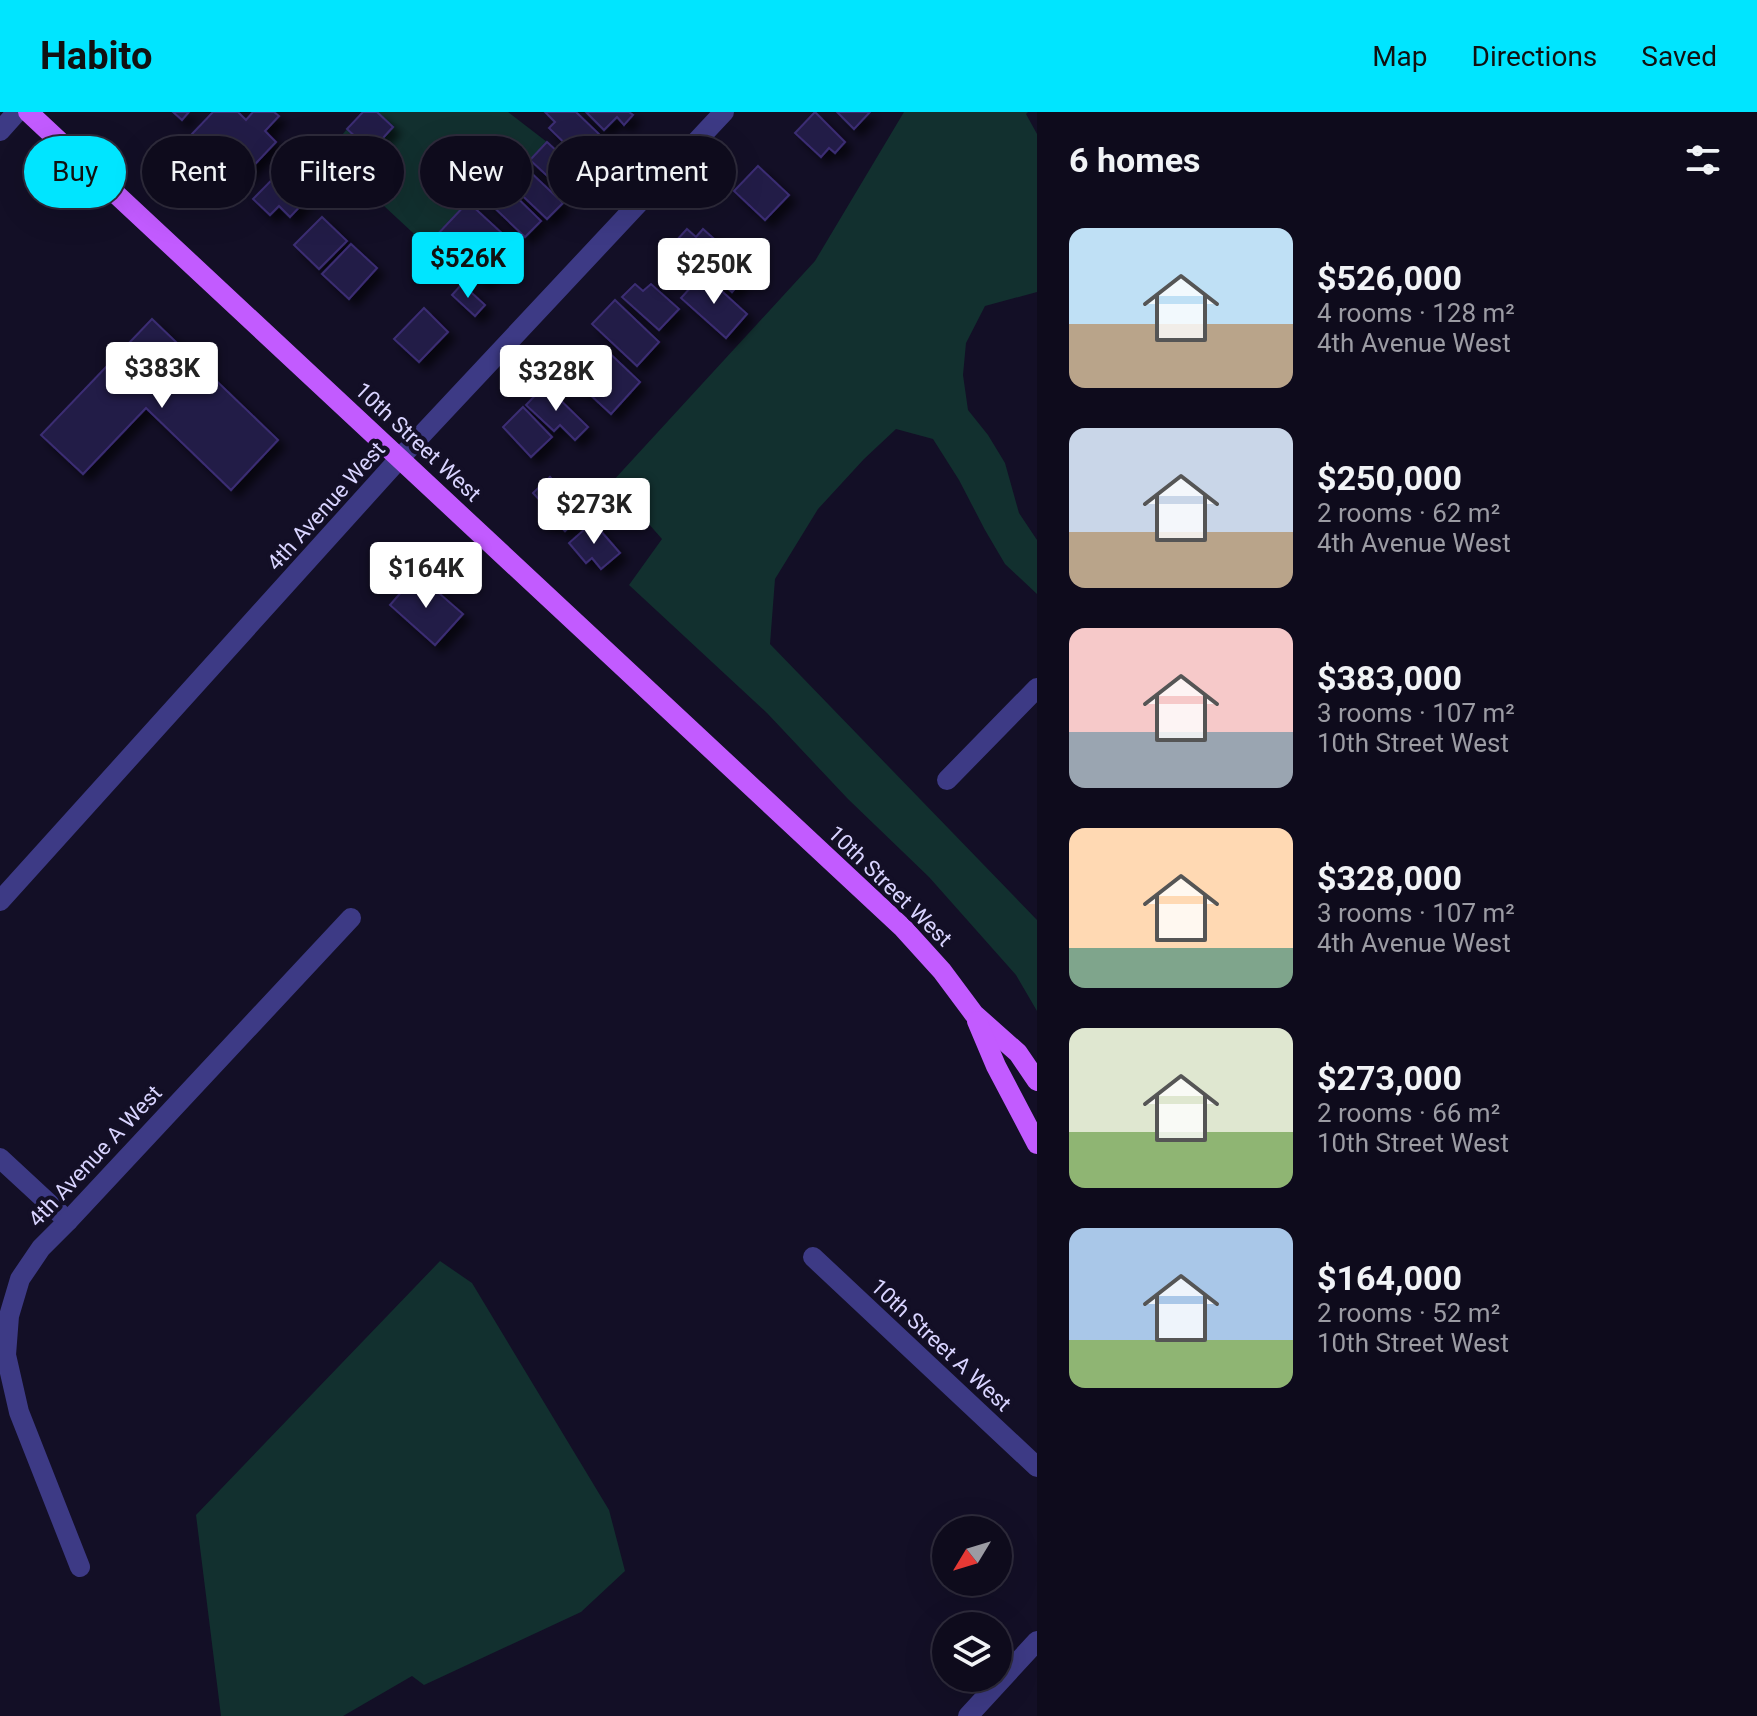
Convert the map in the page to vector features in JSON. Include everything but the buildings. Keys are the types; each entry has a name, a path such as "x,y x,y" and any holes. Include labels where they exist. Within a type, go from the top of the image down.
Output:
{"main road":[{"name":"10th Street West","path":"28,112 903,928 942,971 974,1014 1018,1053 1037,1081"},
{"name":"10th Street West","path":"974,1014 996,1066 1037,1144"}],"street":[{"path":"0,131 17,112"},
{"name":"4th Avenue West","path":"0,901 400,458 724,112"},
{"path":"947,780 1037,688"},
{"name":"4th Avenue A West","path":"80,1567 19,1412 6,1355 9,1316 20,1279 41,1248 351,918"},
{"path":"0,1158 68,1221"},
{"name":"10th Street A West","path":"813,1257 1037,1467"},
{"path":"968,1716 1037,1641"}],"green space":[{"path":"377,112 508,112 547,142 532,159 532,136 420,136 420,208 462,208 426,245 386,208 404,208 404,136 341,136 347,129"},
{"path":"904,112 1028,112 1026,114 1037,134 1037,292 985,306 966,343 963,375 968,410 1005,463 1019,513 1037,540 1037,594 1005,564 933,439 896,429 818,509 775,579 770,644 1037,920 1037,1011 1016,975 929,877 848,799 767,713 629,585 662,539 612,482 815,261"},
{"path":"440,1261 472,1283 609,1510 625,1571 581,1612 424,1685 412,1676 343,1716 221,1716 196,1515"}]}
